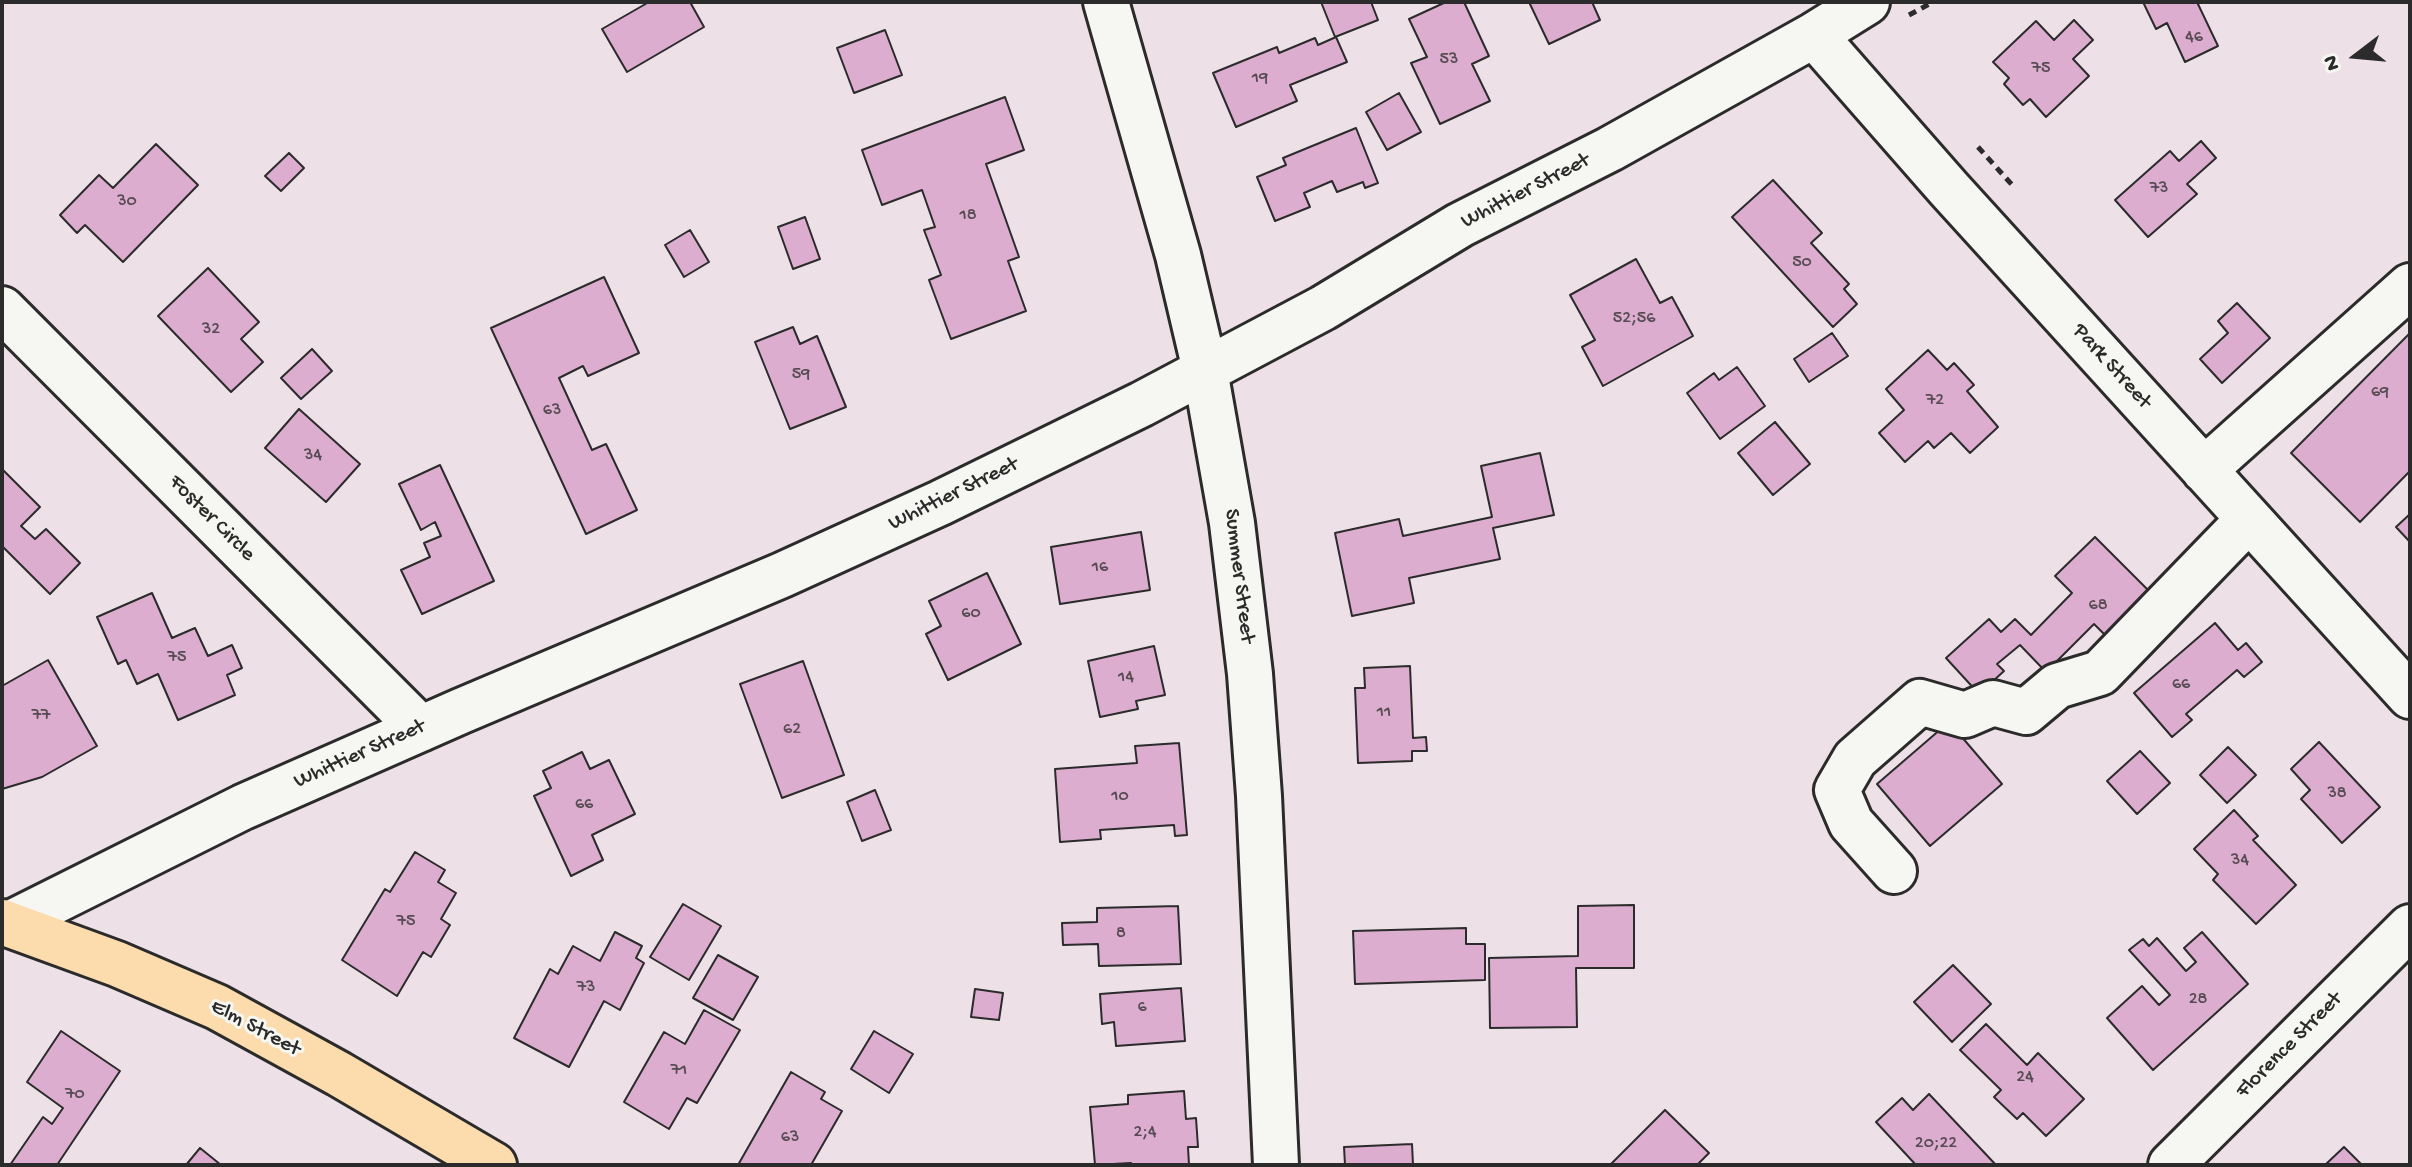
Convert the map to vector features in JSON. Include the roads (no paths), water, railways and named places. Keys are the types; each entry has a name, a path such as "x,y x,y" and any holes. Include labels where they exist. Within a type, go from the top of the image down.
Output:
{"main road":[{"name":"Elm Street","path":"6,923 117,964 217,1007 339,1074 471,1159"}],"street":[{"name":"Summer Street","path":"1106,2 1178,255 1205,370 1232,523 1250,674 1259,796 1276,1165"},
{"name":"Whittier Street","path":"6,923 243,807 782,575 940,503 1323,308 1460,225 1610,149 1867,2"},
{"name":"Park Street","path":"1814,35 1949,189 2410,696"},
{"path":"2204,470 2410,286"},
{"name":"Foster Circle","path":"2,309 421,729"},
{"path":"1894,871 1851,823 1837,790 1855,759 1920,702 1965,715 1993,703 2026,712 2057,686 2100,673 2249,519"},
{"name":"Florence Street","path":"2171,1165 2410,927"}]}
